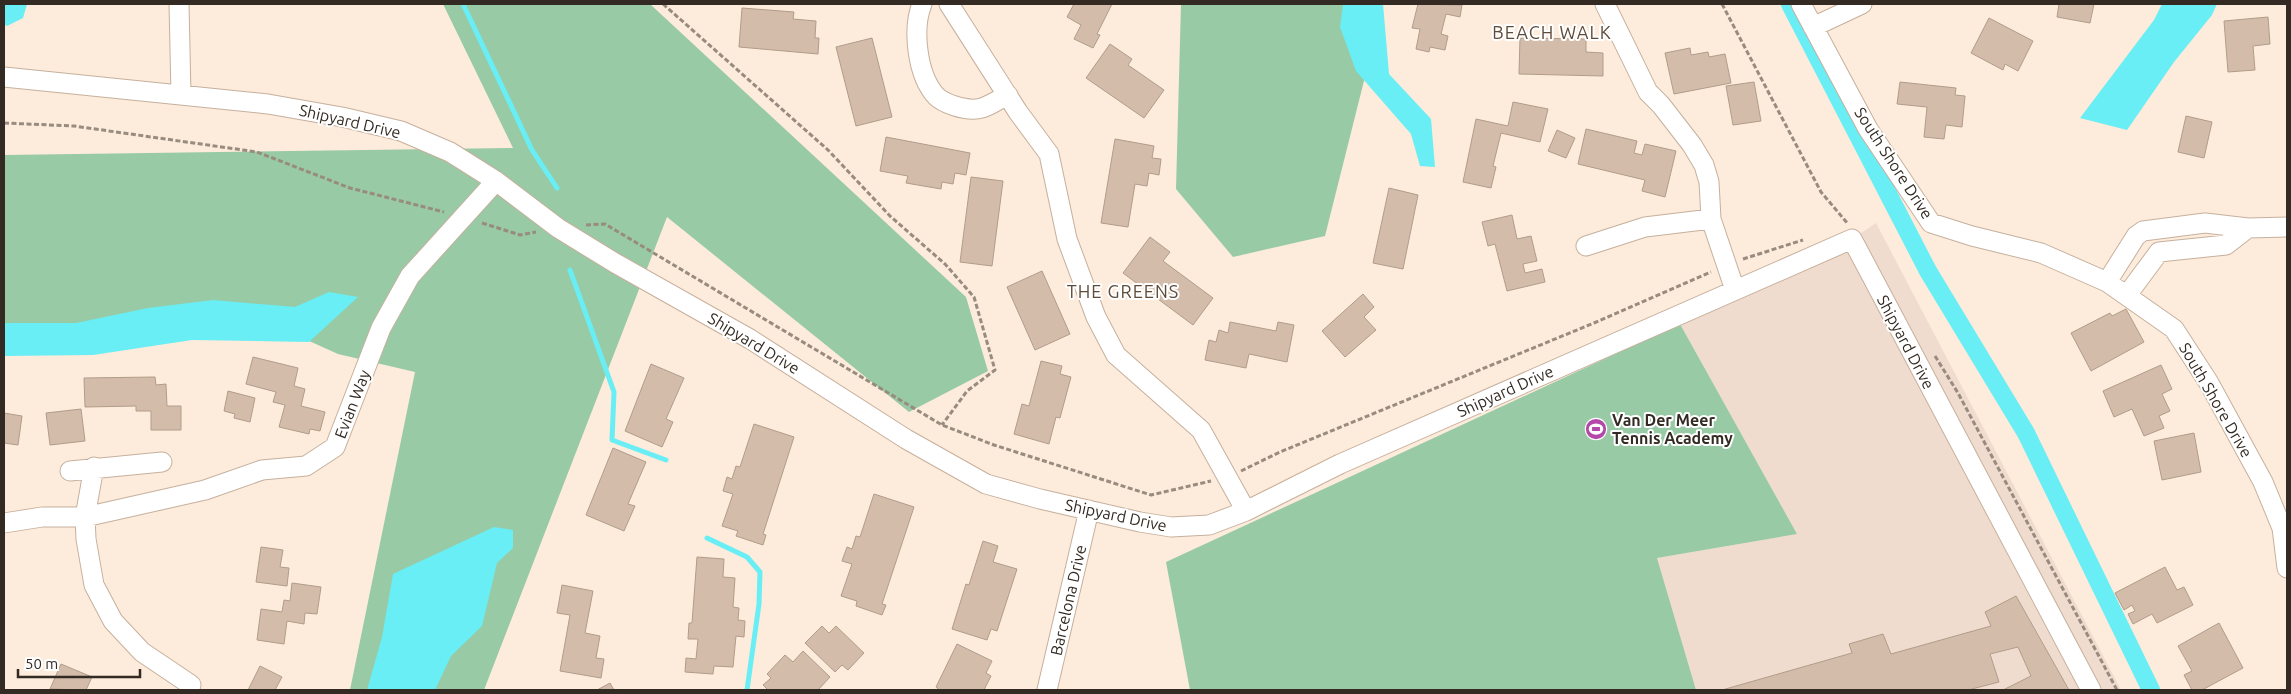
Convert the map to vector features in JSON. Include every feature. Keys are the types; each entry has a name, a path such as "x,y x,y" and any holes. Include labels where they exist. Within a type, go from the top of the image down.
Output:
{"street":[{"path":"179,4 181,95"},
{"path":"922,4 916,37 925,80 937,97 954,106 977,110 1008,95"},
{"path":"949,4 1049,154 1067,239 1096,317 1116,356 1201,430 1229,476 1246,511"},
{"path":"1605,4 1648,92 1661,105 1692,144 1704,165 1709,182 1711,219 1735,290"},
{"name":"South Shore Drive","path":"1801,4 1868,129 1931,223 2041,254 2107,282 2174,329 2209,384 2263,482 2282,528 2287,568"},
{"path":"1813,27 1862,4"},
{"name":"Shipyard Drive","path":"4,77 268,104 342,117 401,131 450,152 496,181 558,228 615,264 750,339 906,439 986,484 1089,510 1171,527 1209,525 1246,511 1340,464 1852,239 2091,690"},
{"name":"Evian Way","path":"4,523 42,517 85,517 205,490 262,470 306,466 335,447 381,328 410,276 496,181"},
{"path":"2107,282 2136,236 2143,231 2204,223 2248,228 2287,228 2287,214"},
{"path":"1586,246 1645,227 1711,219"},
{"path":"2127,295 2159,252 2226,245 2248,228"},
{"path":"70,471 94,467 162,462"},
{"path":"94,467 85,517 86,540 94,585 113,621 142,652 191,685"},
{"name":"Barcelona Drive","path":"1047,690 1089,510"}],"path":[{"path":"662,4 828,150 890,216 945,264 974,297 995,370 967,391 942,425"},
{"path":"4,123 74,126 257,152 350,188 464,217 520,235 558,228 605,224 942,425 994,445 1151,495 1229,476 1280,452 1594,323 1726,265 1812,237"},
{"path":"1840,228 1849,225"}],"shaded area":[{"path":"1876,223 2121,690 1696,690 1657,558 1797,534 1680,324 1836,250"}],"green space":[{"path":"443,4 650,4 966,297 988,371 909,412 667,217 484,690 350,690 415,372 338,354 267,322 4,346 4,155 513,148"},
{"path":"1181,4 1364,4 1377,29 1325,236 1233,257 1176,189"},
{"name":"Van Der Meer Tennis Academy","path":"1680,324 1797,534 1657,558 1696,690 1190,690 1166,562"}],"water":[{"path":"4,4 27,4 23,18 7,26 4,24"},
{"path":"1343,4 1383,4 1389,74 1431,119 1435,167 1420,166 1411,134 1356,71 1340,27"},
{"path":"2162,4 2217,4 2212,15 2174,62 2127,130 2080,118 2154,20"},
{"path":"329,292 358,297 309,342 192,340 93,355 4,356 4,323 76,323 148,308 213,300 295,307"},
{"path":"494,527 513,530 513,548 497,563 482,626 451,656 435,690 367,690 382,637 393,574"}],"building":[{"path":"1074,4 1112,4 1097,34 1100,35 1093,48 1074,39 1081,25 1067,17"},
{"path":"1418,4 1462,5 1460,17 1446,14 1441,34 1448,36 1445,50 1430,47 1429,52 1416,49 1420,29 1412,28"},
{"path":"2059,4 2094,4 2090,23 2057,17"},
{"path":"742,8 794,12 793,19 816,21 815,38 819,38 818,54 739,47"},
{"path":"2268,17 2270,44 2253,46 2255,70 2228,72 2224,21"},
{"path":"1989,18 2033,41 2018,71 2005,64 2003,70 1971,53"},
{"path":"872,38 892,117 856,126 836,47"},
{"path":"1520,38 1586,39 1586,52 1603,53 1603,76 1519,74"},
{"path":"1110,44 1132,59 1128,65 1164,90 1144,118 1086,78"},
{"path":"1690,48 1691,55 1708,52 1709,57 1725,54 1731,83 1674,94 1665,53"},
{"path":"1754,82 1761,121 1733,125 1726,86"},
{"path":"1900,82 1956,88 1955,95 1965,96 1962,127 1946,125 1944,139 1924,137 1927,107 1897,104"},
{"path":"1513,102 1548,109 1540,142 1501,133 1493,166 1496,167 1491,188 1463,182 1476,119 1508,126"},
{"path":"2186,116 2212,122 2204,158 2178,152"},
{"path":"1586,129 1637,141 1634,153 1642,155 1645,144 1676,151 1665,197 1642,191 1645,180 1578,164"},
{"path":"1557,130 1575,138 1566,158 1548,151"},
{"path":"886,137 970,153 966,175 955,173 953,184 942,182 941,189 906,183 908,176 880,171"},
{"path":"1115,139 1154,146 1152,158 1161,159 1159,175 1149,173 1147,186 1135,184 1128,227 1101,223"},
{"path":"971,177 1003,181 992,266 960,262"},
{"path":"1389,188 1418,195 1403,269 1373,263"},
{"path":"1512,215 1517,239 1531,236 1537,261 1523,264 1525,273 1542,269 1545,282 1507,291 1495,244 1488,246 1482,222"},
{"path":"1150,237 1170,252 1163,261 1213,298 1193,325 1123,273"},
{"path":"1042,271 1070,334 1035,350 1007,287"},
{"path":"1363,294 1374,307 1364,317 1376,330 1345,357 1322,331"},
{"path":"2126,309 2144,342 2091,371 2071,333 2110,313 2112,316"},
{"path":"1230,322 1276,331 1278,322 1294,325 1287,362 1249,354 1246,368 1205,360 1209,340 1216,342 1219,330 1228,333"},
{"path":"253,357 298,368 294,386 305,389 301,406 325,412 320,431 310,429 309,434 279,427 285,405 273,402 276,392 246,384"},
{"path":"1041,361 1062,366 1060,374 1071,377 1060,418 1056,417 1049,444 1014,434 1022,404 1029,406"},
{"path":"651,364 684,378 666,419 673,422 662,447 625,431"},
{"path":"2161,365 2172,389 2162,394 2170,411 2159,416 2164,428 2144,436 2132,409 2114,417 2103,391"},
{"path":"155,377 156,385 166,384 167,406 181,406 181,430 151,430 151,411 136,411 136,406 85,407 84,378"},
{"path":"228,391 255,398 250,422 234,418 235,414 224,411"},
{"path":"81,409 85,441 50,445 46,413"},
{"path":"4,413 22,416 18,445 4,443"},
{"path":"754,424 794,437 763,534 766,535 763,545 736,536 738,531 722,526 733,494 723,491 727,477 732,479 736,466 740,467"},
{"path":"2194,433 2201,472 2162,480 2154,441"},
{"path":"613,448 646,462 628,504 635,506 624,531 586,515"},
{"path":"874,494 914,507 882,604 886,605 882,615 856,606 857,601 841,596 852,564 842,561 847,547 852,549 856,536 860,537"},
{"path":"983,541 998,546 993,562 1017,569 997,631 991,629 987,640 952,629 966,584 969,585"},
{"path":"261,547 283,550 280,567 289,568 287,586 256,582"},
{"path":"697,557 724,559 723,577 735,578 733,607 739,608 738,620 745,621 744,637 736,636 733,667 714,666 713,674 685,672 686,658 696,659 698,639 688,639 689,623 692,623"},
{"path":"2165,567 2177,590 2184,587 2193,605 2157,623 2152,614 2133,624 2128,614 2135,611 2132,605 2124,610 2115,593"},
{"path":"292,583 321,587 317,614 305,613 304,624 287,621 284,644 257,640 261,609 282,612 284,600 290,601"},
{"path":"562,585 593,591 585,633 600,636 596,658 604,659 601,678 560,671 570,615 557,613"},
{"path":"2016,596 2069,690 2003,690 2031,676 2018,647 1990,654 1999,682 1968,690 1722,690 1852,653 1849,644 1883,634 1891,654 1991,626 1985,612"},
{"path":"2219,623 2243,668 2202,690 2192,690 2184,675 2192,671 2178,646"},
{"path":"822,626 829,633 836,626 864,653 848,670 842,665 835,672 805,643"},
{"path":"957,644 992,661 986,673 991,676 984,690 937,690 938,688 936,687"},
{"path":"803,651 830,677 818,690 768,690 763,685 771,678 767,674 785,655 793,662"},
{"path":"61,664 92,677 86,690 50,689"},
{"path":"260,666 282,677 275,690 248,690"},
{"path":"610,683 614,690 597,690"}],"waterway":[{"path":"463,4 532,150 557,188"},
{"path":"1790,4 1928,271 2026,433 2151,690"},
{"path":"570,270 614,392 612,440 666,460"},
{"path":"707,538 747,557 760,572 759,604 747,690"}],"place":[{"name":"Van Der Meer Tennis Academy","path":"1596,429"}],"district":[{"name":"BEACH WALK","path":"1552,32"},
{"name":"THE GREENS","path":"1123,291"}]}
